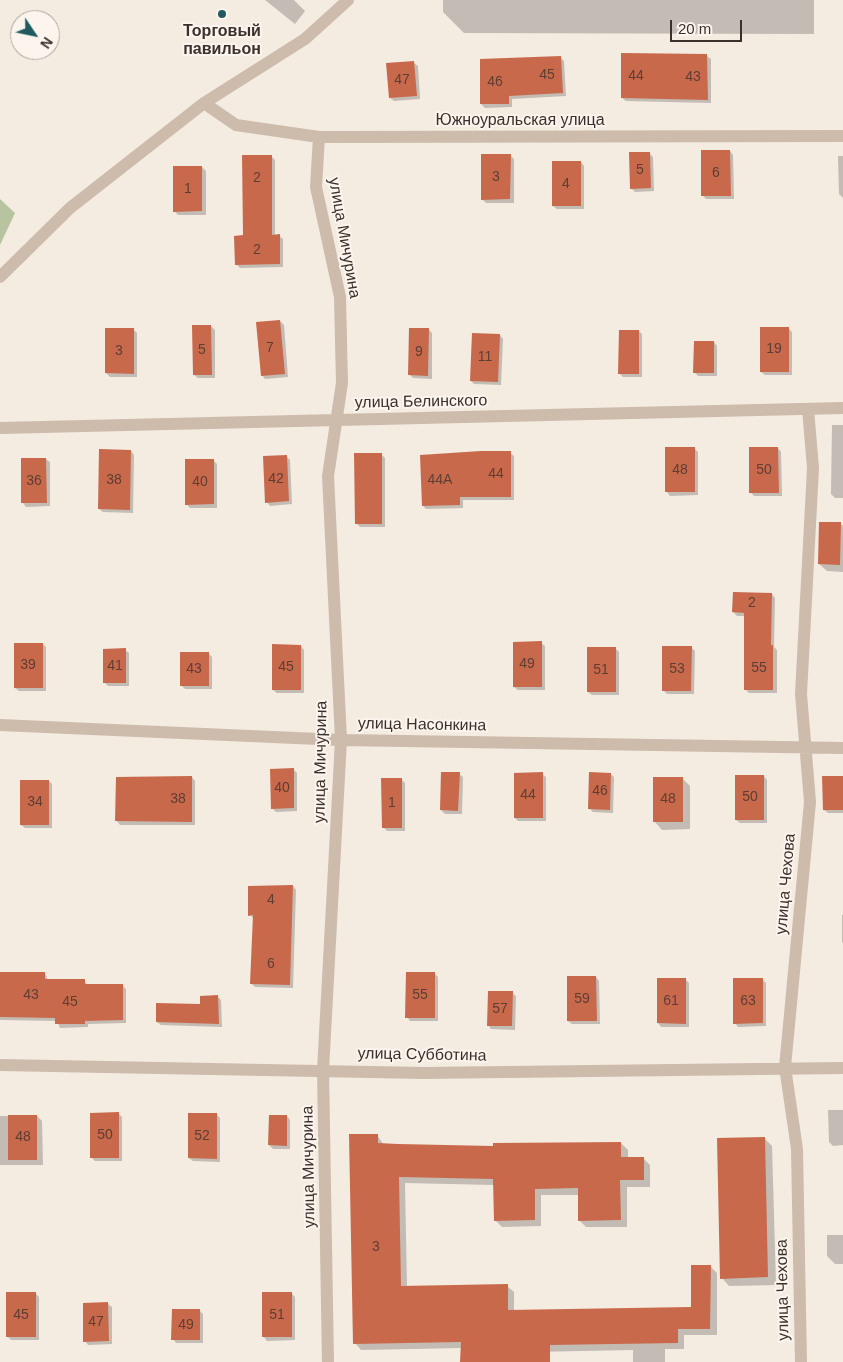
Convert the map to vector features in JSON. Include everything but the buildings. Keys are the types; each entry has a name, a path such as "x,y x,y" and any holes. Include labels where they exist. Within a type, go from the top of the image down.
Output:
{"street":[{"path":"0,277 70,208 204,103 305,39 348,0"},
{"name":"Южноуральская улица","path":"204,103 236,125 318,137 843,136"},
{"name":"улица Мичурина","path":"318,137 316,187 340,297 342,383 328,476 341,740 323,1070 328,1362"},
{"name":"улица Белинского","path":"0,428 843,408"},
{"name":"улица Чехова","path":"801,1362 797,1149 785,1067 810,802 801,694 813,468 808,410"},
{"name":"улица Насонкина","path":"0,725 341,740 843,748"},
{"name":"улица Субботина","path":"0,1066 423,1073 785,1067 843,1068"}],"green space":[{"path":"0,199 15,213 0,245"}],"place":[{"name":"Торговый павильон","path":"222,14"}]}
